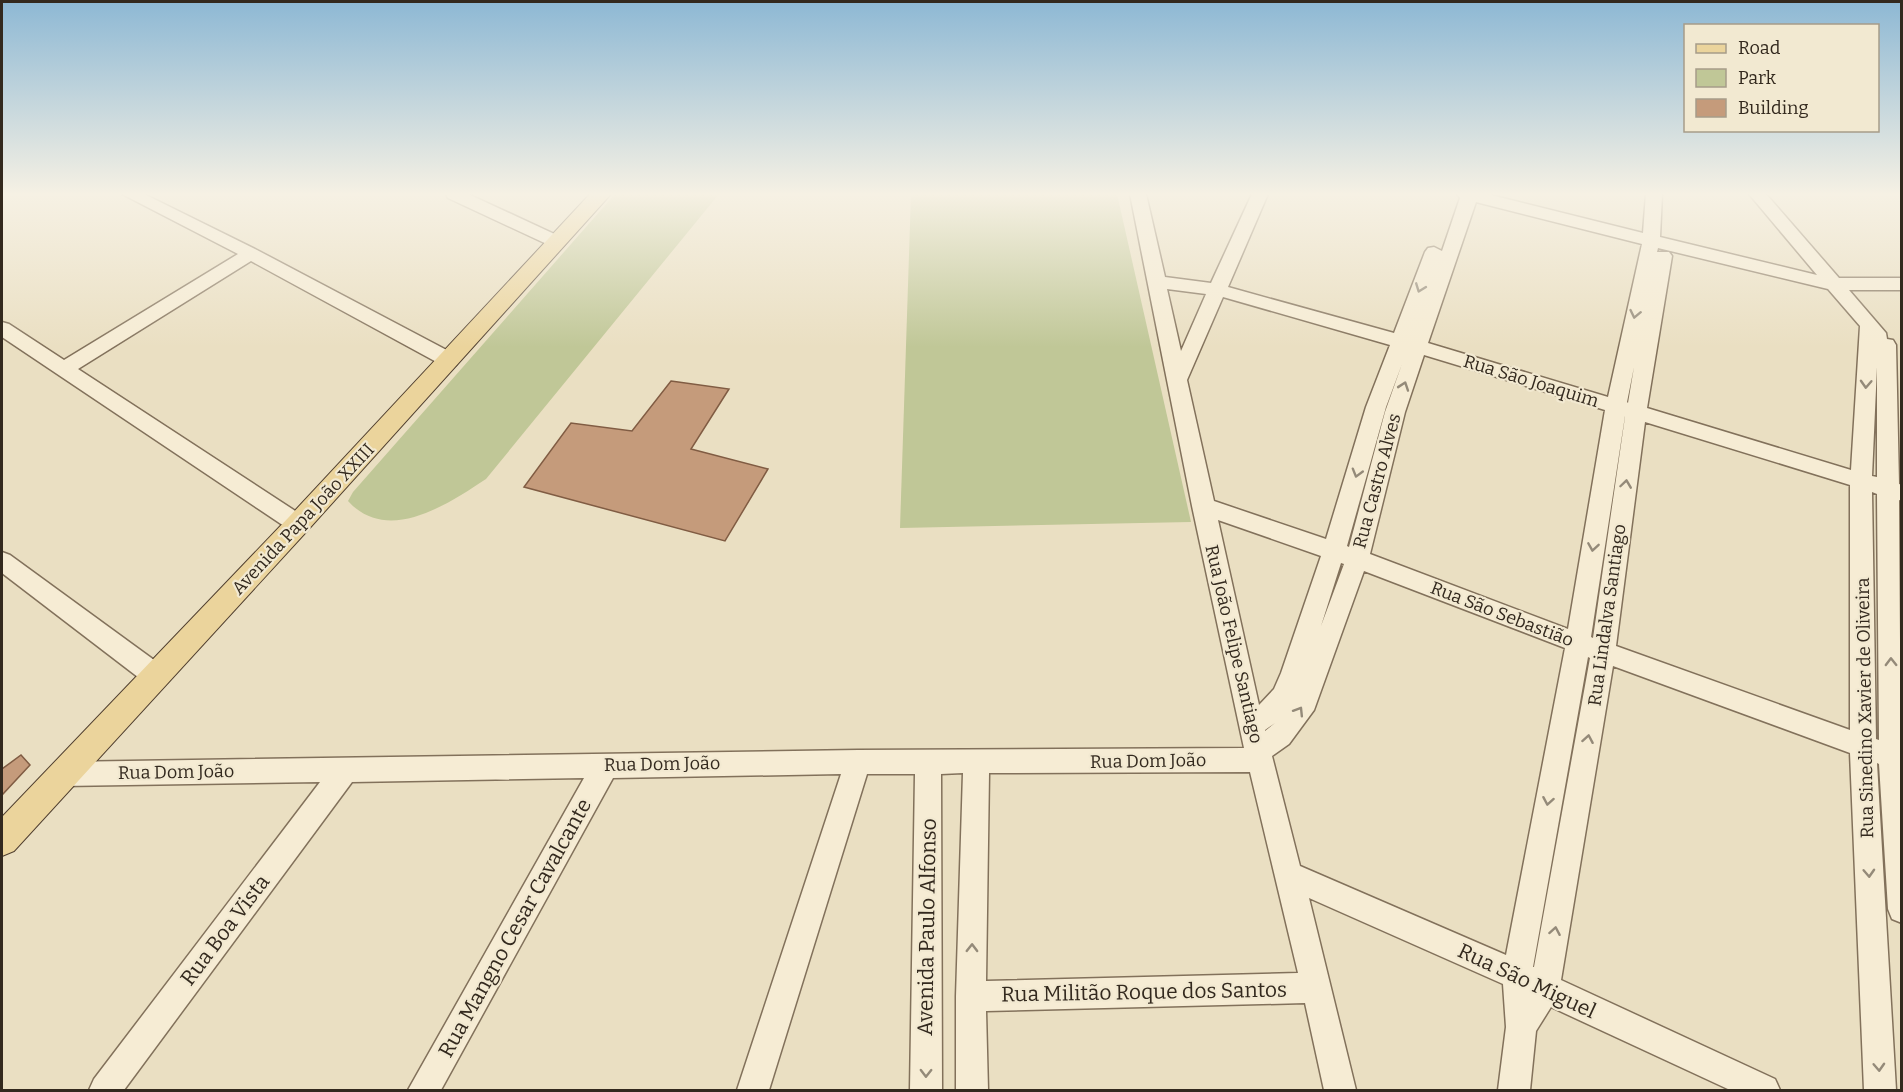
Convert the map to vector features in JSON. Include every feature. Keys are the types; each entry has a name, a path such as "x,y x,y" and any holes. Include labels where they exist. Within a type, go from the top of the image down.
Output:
{"main road":[{"name":"Avenida Papa João XXIII","path":"2,840 298,525 554,245"}],"street":[{"path":"233,245 449,360"},
{"name":"Rua João Felipe Santiago","path":"1150,245 1251,725 1317,988 1340,1090"},
{"path":"1178,379 1240,245"},
{"name":"Rua Castro Alves","path":"1251,725 1270,712 1286,688 1446,245"},
{"name":"Rua Lindalva Santiago","path":"1514,1090 1521,1027 1517,975 1578,643 1658,245"},
{"path":"1666,245 1806,279 1902,284"},
{"path":"1800,245 1902,363"},
{"path":"64,369 251,254"},
{"path":"1830,280 1902,274"},
{"name":"Rua São Joaquim","path":"1158,282 1218,290 1409,343 1894,491"},
{"name":"Rua Sinedino Xavier de Oliveira","path":"1869,325 1861,480 1863,746 1881,1090"},
{"path":"2,328 298,525"},
{"name":"Rua Sinedino Xavier de Oliveira","path":"1886,345 1894,491 1897,758 1902,909"},
{"name":"Rua Castro Alves","path":"1259,756 1280,736 1305,702 1357,559 1385,409"},
{"name":"Rua Lindalva Santiago","path":"1521,1027 1545,989 1603,652 1626,410"},
{"name":"Rua São Sebastião","path":"1203,506 1357,559 1578,643 1897,758"},
{"path":"2,561 156,676"},
{"name":"Rua Dom João","path":"63,774 606,765 976,763 1259,756"},
{"path":"753,1090 858,762"},
{"name":"Avenida Paulo Alfonso","path":"926,1090 928,763"},
{"path":"972,1090 971,996 976,763"},
{"name":"Rua Mangno Cesar Cavalcante","path":"424,1090 606,765"},
{"name":"Rua Boa Vista","path":"105,1090 345,770"},
{"name":"Rua São Miguel","path":"1289,875 1517,975 1764,1090"},
{"name":"Rua Militão Roque dos Santos","path":"971,996 1317,988"}],"green space":[{"path":"570,245 677,245 486,479 436,509 399,520 381,520 364,514 348,501 353,492"},
{"path":"909,245 1128,245 1191,522 900,528"}],"building":[{"path":"671,381 729,389 691,449 768,469 725,541 524,487 571,423 632,431"},
{"path":"21,755 30,765 2,795 2,769"}]}
